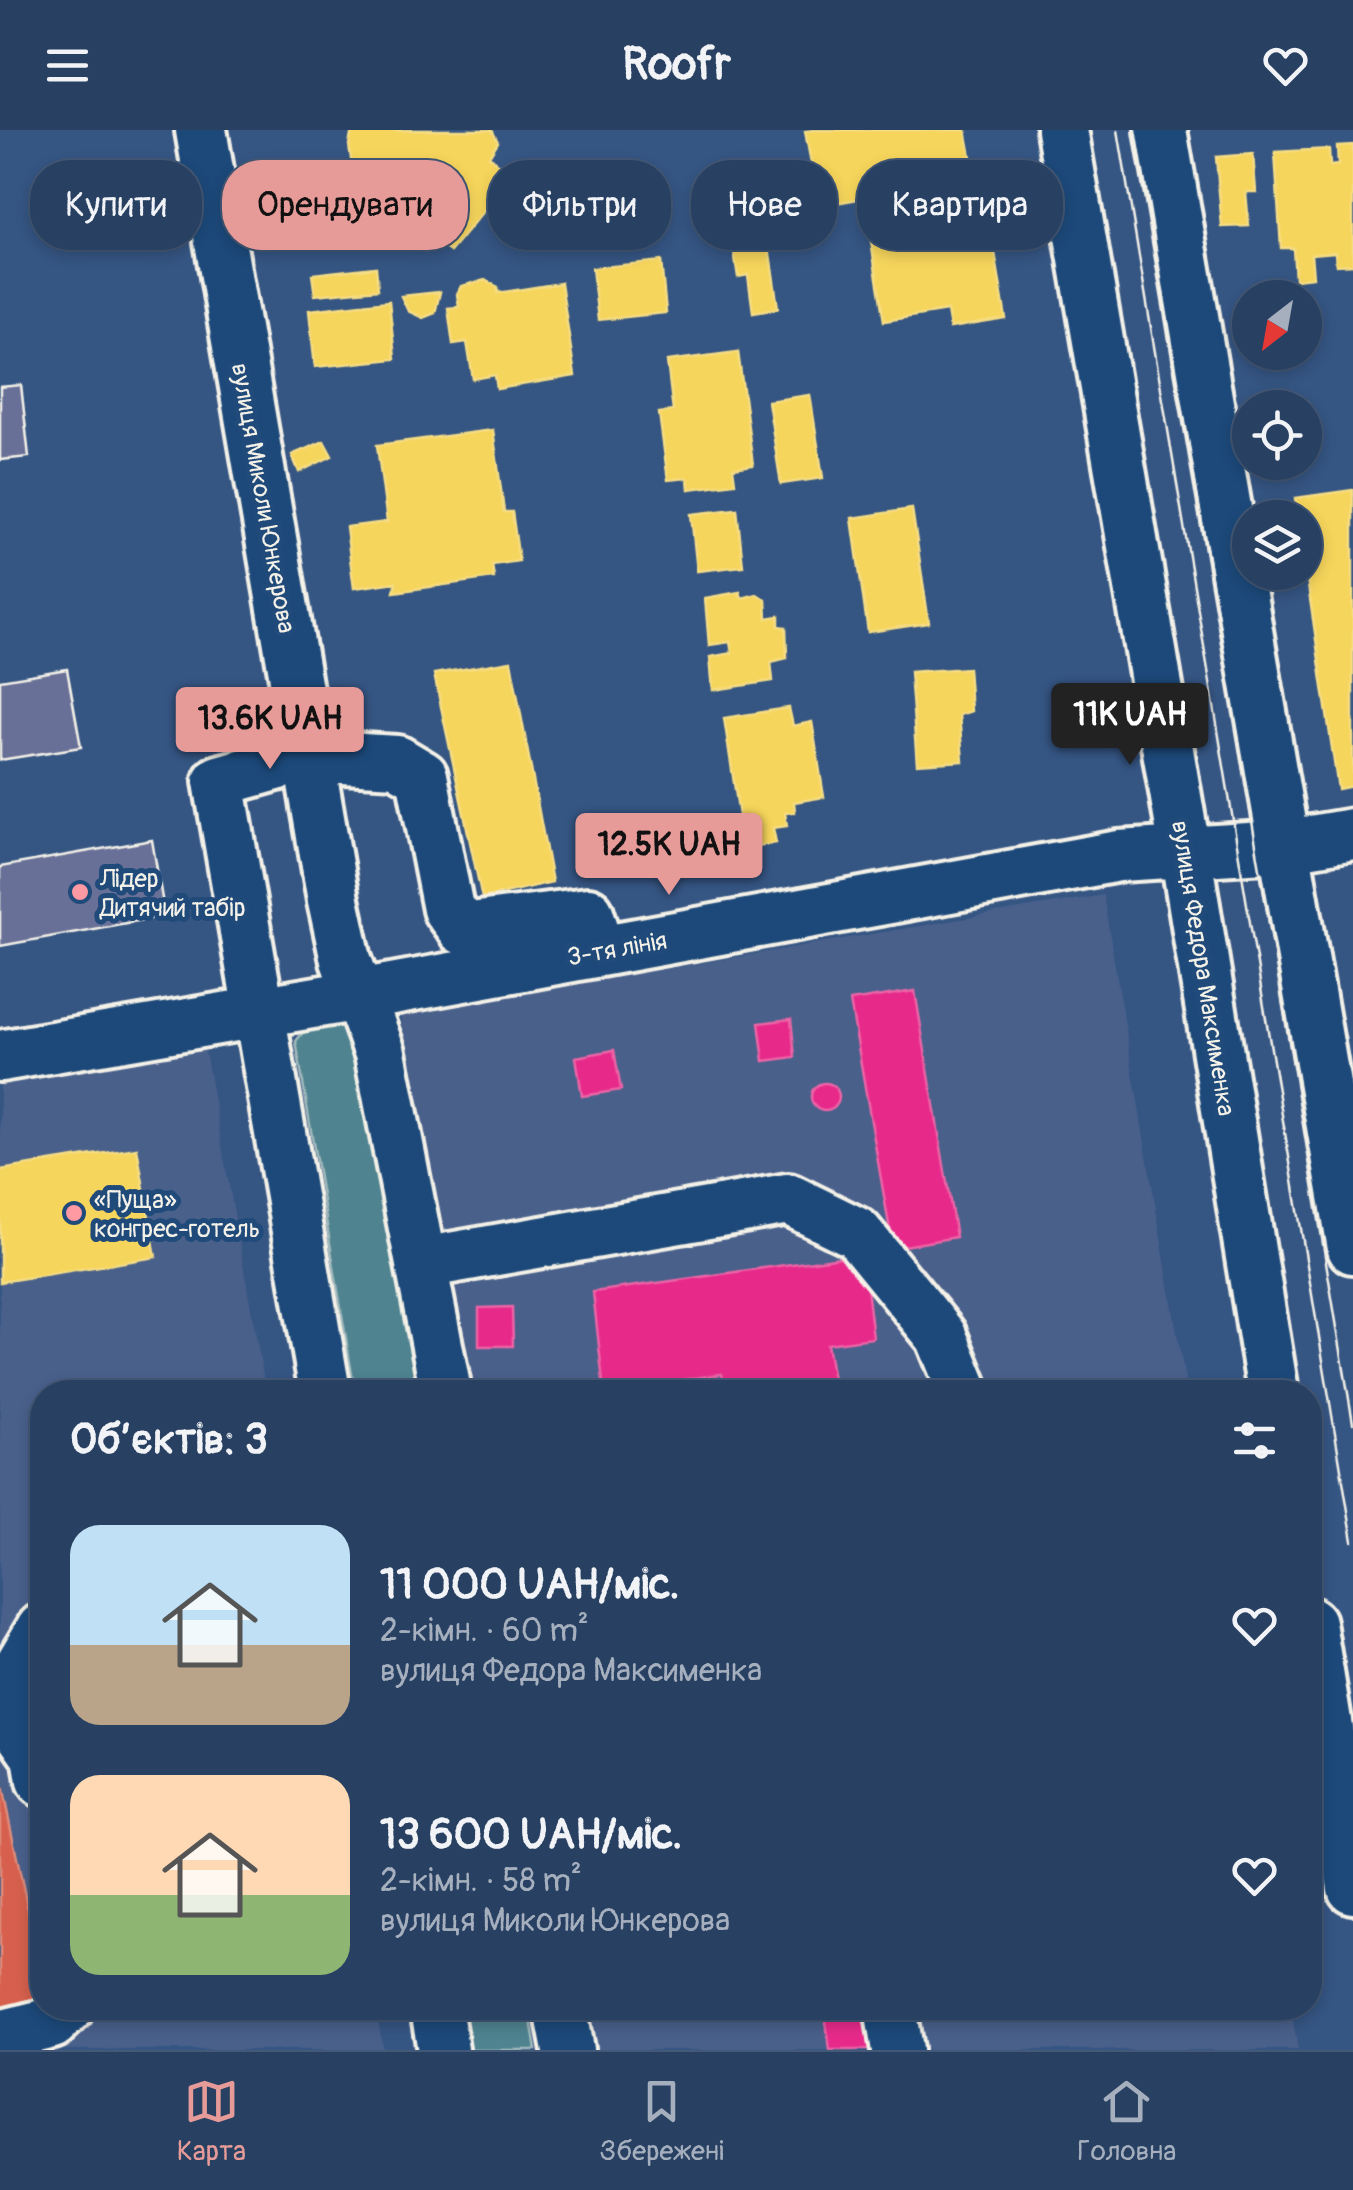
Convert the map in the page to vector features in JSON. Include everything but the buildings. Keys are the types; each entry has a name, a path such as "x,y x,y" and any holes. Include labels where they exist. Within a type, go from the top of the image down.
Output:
{"street":[{"name":"вулиця Миколи Юнкерова","path":"201,130 346,960 380,1053 444,1380"},
{"name":"вулиця Федора Максименка","path":"1062,130 1271,1380"},
{"path":"1161,130 1353,1248"},
{"path":"324,1380 219,781 308,756 396,761 422,776 448,909 464,929 588,914 600,951"},
{"name":"3-тя лінія","path":"0,1056 359,995 1119,856 1282,846 1353,834"},
{"path":"422,1263 788,1199 856,1233 941,1336 959,1380"},
{"path":"30,1649 14,1676 8,1713 30,1745"},
{"path":"1322,1697 1353,1888"},
{"path":"0,2036 55,2020"},
{"path":"438,2020 444,2050"},
{"path":"562,2020 568,2050"},
{"path":"892,2020 897,2050"}],"shaded area":[{"path":"1103,895 1185,1380 462,1380 400,1014"},
{"path":"202,1034 264,1380 30,1380 30,2020 378,2020 383,2050 0,2050 0,1069"},
{"path":"570,2020 1293,2020 1298,2050 575,2050"}],"green space":[{"path":"315,1018 358,1021 420,1380 353,1380 296,1041"},
{"path":"460,2020 531,2020 536,2050 465,2050"}],"tram line":[{"path":"1118,130 1353,1541"},
{"path":"1136,130 1353,1423"}],"place":[{"name":"Лідер Дитячий табір","path":"80,892"},
{"name":"«Пуща» конгрес-готель","path":"74,1213"}]}
